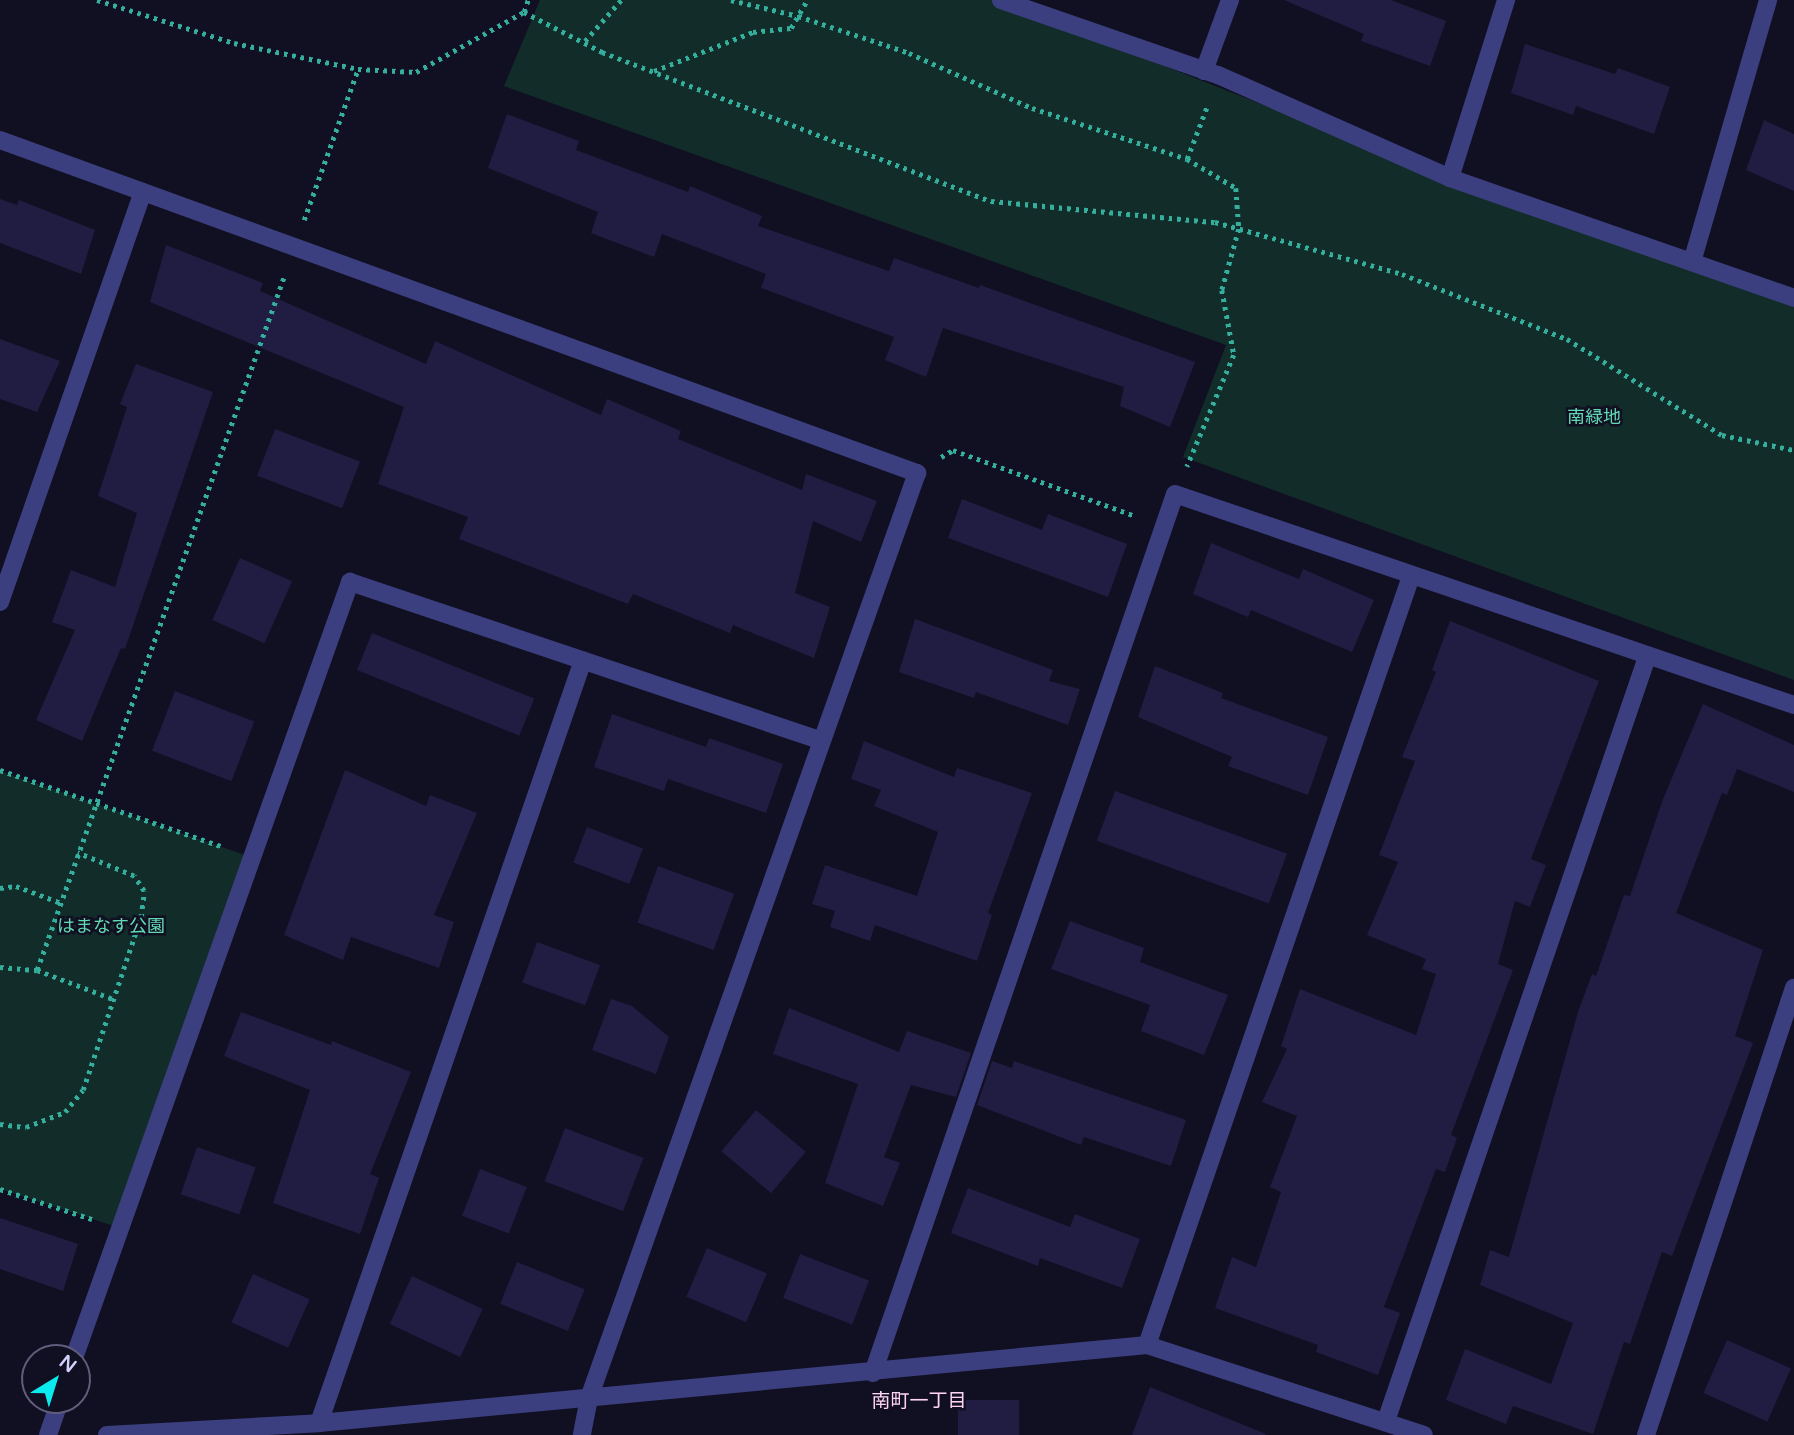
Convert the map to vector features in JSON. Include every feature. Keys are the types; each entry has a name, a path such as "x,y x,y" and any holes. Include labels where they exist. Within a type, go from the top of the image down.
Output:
{"street":[{"path":"1001,0 1211,73 1450,178 1794,298"},
{"path":"1211,73 1230,0"},
{"path":"1450,178 1506,0"},
{"path":"1692,262 1768,0"},
{"path":"0,140 916,472 589,1398 582,1435"},
{"path":"0,602 143,192"},
{"path":"873,1373 1175,494 1794,705"},
{"path":"1147,1345 1411,576"},
{"path":"79,1344 350,582 820,740"},
{"path":"1386,1421 1647,657"},
{"path":"319,1423 583,660"},
{"path":"1646,1435 1794,988"},
{"path":"107,1435 319,1423 873,1373 1147,1345 1424,1435"},
{"path":"48,1435 55,1414"}],"path":[{"path":"97,0 234,43 358,69 416,72 524,12 528,0"},
{"path":"584,42 621,0"},
{"path":"731,0 798,16 909,53 1032,108 1187,159 1236,188 1239,229 1222,290 1234,355 1175,494"},
{"path":"653,71 753,32 791,28 807,0"},
{"path":"524,12 584,42 653,71 991,201 1215,222 1402,274 1567,339 1722,435 1794,450"},
{"path":"37,970 358,69"},
{"path":"1187,159 1211,73"},
{"path":"916,472 953,450 1164,527"},
{"path":"0,770 254,858"},
{"path":"0,1124 26,1127 65,1112 83,1090 142,917 144,891 134,876 78,853"},
{"path":"0,888 16,886 61,902"},
{"path":"1,966 37,970 114,999"},
{"path":"0,1189 120,1228"}],"green space":[{"name":"南緑地","path":"540,0 996,0 1450,178 1794,298 1794,680 1183,457 1226,345 504,86"},
{"name":"はまなす公園","path":"0,771 254,858 120,1228 0,1189"}],"building":[{"path":"1284,0 1391,0 1446,21 1430,66 1361,41 1364,34"},
{"path":"1525,44 1615,74 1618,68 1670,87 1654,134 1576,106 1573,115 1511,93"},
{"path":"507,114 579,141 576,150 688,192 690,186 762,216 758,226 889,271 894,258 979,288 980,285 1195,362 1170,427 1120,406 1124,387 943,328 926,377 885,360 894,337 761,288 766,274 662,234 654,257 591,233 598,212 488,168"},
{"path":"1764,120 1794,134 1794,191 1746,170"},
{"path":"0,199 17,205 19,200 95,230 81,274 0,243"},
{"path":"166,245 263,283 260,291 426,364 435,341 601,415 607,399 681,431 678,439 802,490 806,474 877,501 861,542 813,521 795,593 830,607 814,658 733,625 730,633 633,594 628,604 459,539 468,517 378,484 404,407 150,302"},
{"path":"0,339 60,361 37,412 0,399"},
{"path":"136,364 213,392 125,649 121,648 82,741 36,720 75,630 52,622 71,570 115,587 137,513 98,496 127,407 120,404"},
{"path":"275,429 360,462 342,508 257,476"},
{"path":"962,499 1042,530 1048,514 1127,544 1108,597 948,538"},
{"path":"1211,543 1299,579 1303,569 1374,600 1352,652 1251,610 1248,617 1193,594"},
{"path":"240,558 292,581 264,643 212,620"},
{"path":"915,619 1053,670 1049,681 1080,689 1068,725 976,692 974,698 899,672"},
{"path":"1450,621 1599,681 1531,859 1546,865 1530,907 1515,901 1498,964 1513,970 1451,1135 1457,1138 1445,1172 1436,1169 1384,1307 1400,1313 1378,1375 1316,1352 1318,1345 1215,1308 1232,1257 1256,1267 1281,1192 1270,1187 1297,1116 1262,1102 1287,1049 1281,1046 1300,989 1416,1035 1436,974 1422,969 1426,959 1367,935 1398,862 1379,855 1415,761 1402,757 1436,672 1432,670"},
{"path":"372,633 534,699 519,736 357,670"},
{"path":"1155,666 1223,693 1221,698 1328,737 1308,795 1228,766 1232,757 1138,717"},
{"path":"175,691 254,721 231,781 152,751"},
{"path":"1703,704 1794,745 1794,792 1737,769 1727,795 1722,793 1676,913 1763,950 1735,1036 1753,1043 1672,1256 1662,1252 1630,1344 1624,1342 1593,1434 1513,1406 1506,1424 1446,1400 1465,1349 1551,1384 1573,1323 1480,1285 1490,1250 1509,1257 1578,1012 1592,974 1596,976 1624,895 1630,896 1663,799"},
{"path":"612,714 706,747 709,738 783,764 766,813 668,779 664,791 594,767"},
{"path":"864,741 954,777 957,768 1032,793 988,913 992,915 977,961 875,925 870,941 830,927 835,911 812,904 825,865 917,896 938,832 874,806 881,790 851,779"},
{"path":"345,770 426,806 430,795 477,813 434,915 454,922 439,968 351,937 343,960 284,935"},
{"path":"1115,791 1287,854 1269,903 1097,841"},
{"path":"587,827 643,849 629,884 573,862"},
{"path":"658,866 734,894 714,950 637,922"},
{"path":"1070,921 1144,948 1140,962 1228,995 1204,1055 1141,1031 1150,1005 1051,969"},
{"path":"537,942 600,965 585,1005 522,982"},
{"path":"611,999 632,1006 669,1037 656,1074 592,1050"},
{"path":"789,1008 899,1052 907,1031 971,1053 956,1097 911,1085 884,1157 900,1163 883,1206 825,1183 858,1084 773,1054"},
{"path":"241,1012 331,1045 332,1041 411,1072 370,1174 379,1178 360,1234 273,1203 310,1090 224,1056"},
{"path":"992,1061 1012,1068 1014,1061 1186,1120 1171,1166 1084,1137 1081,1145 977,1105"},
{"path":"756,1110 806,1152 771,1193 721,1151"},
{"path":"565,1128 643,1158 623,1211 545,1181"},
{"path":"197,1147 256,1167 239,1214 181,1194"},
{"path":"480,1169 527,1187 509,1234 462,1216"},
{"path":"968,1188 1070,1227 1075,1214 1140,1239 1122,1288 1040,1258 1038,1266 951,1233"},
{"path":"0,1218 78,1244 63,1291 0,1269"},
{"path":"707,1248 767,1273 746,1322 686,1297"},
{"path":"800,1254 869,1281 852,1324 783,1298"},
{"path":"517,1262 585,1289 568,1331 500,1304"},
{"path":"253,1274 310,1299 288,1348 231,1322"},
{"path":"412,1276 483,1309 460,1357 390,1324"},
{"path":"1727,1340 1791,1368 1767,1421 1703,1393"},
{"path":"1150,1387 1266,1434 1132,1435"},
{"path":"958,1400 1019,1400 1019,1435 958,1435"}],"district":[{"name":"南町一丁目","path":"919,1402"}]}
